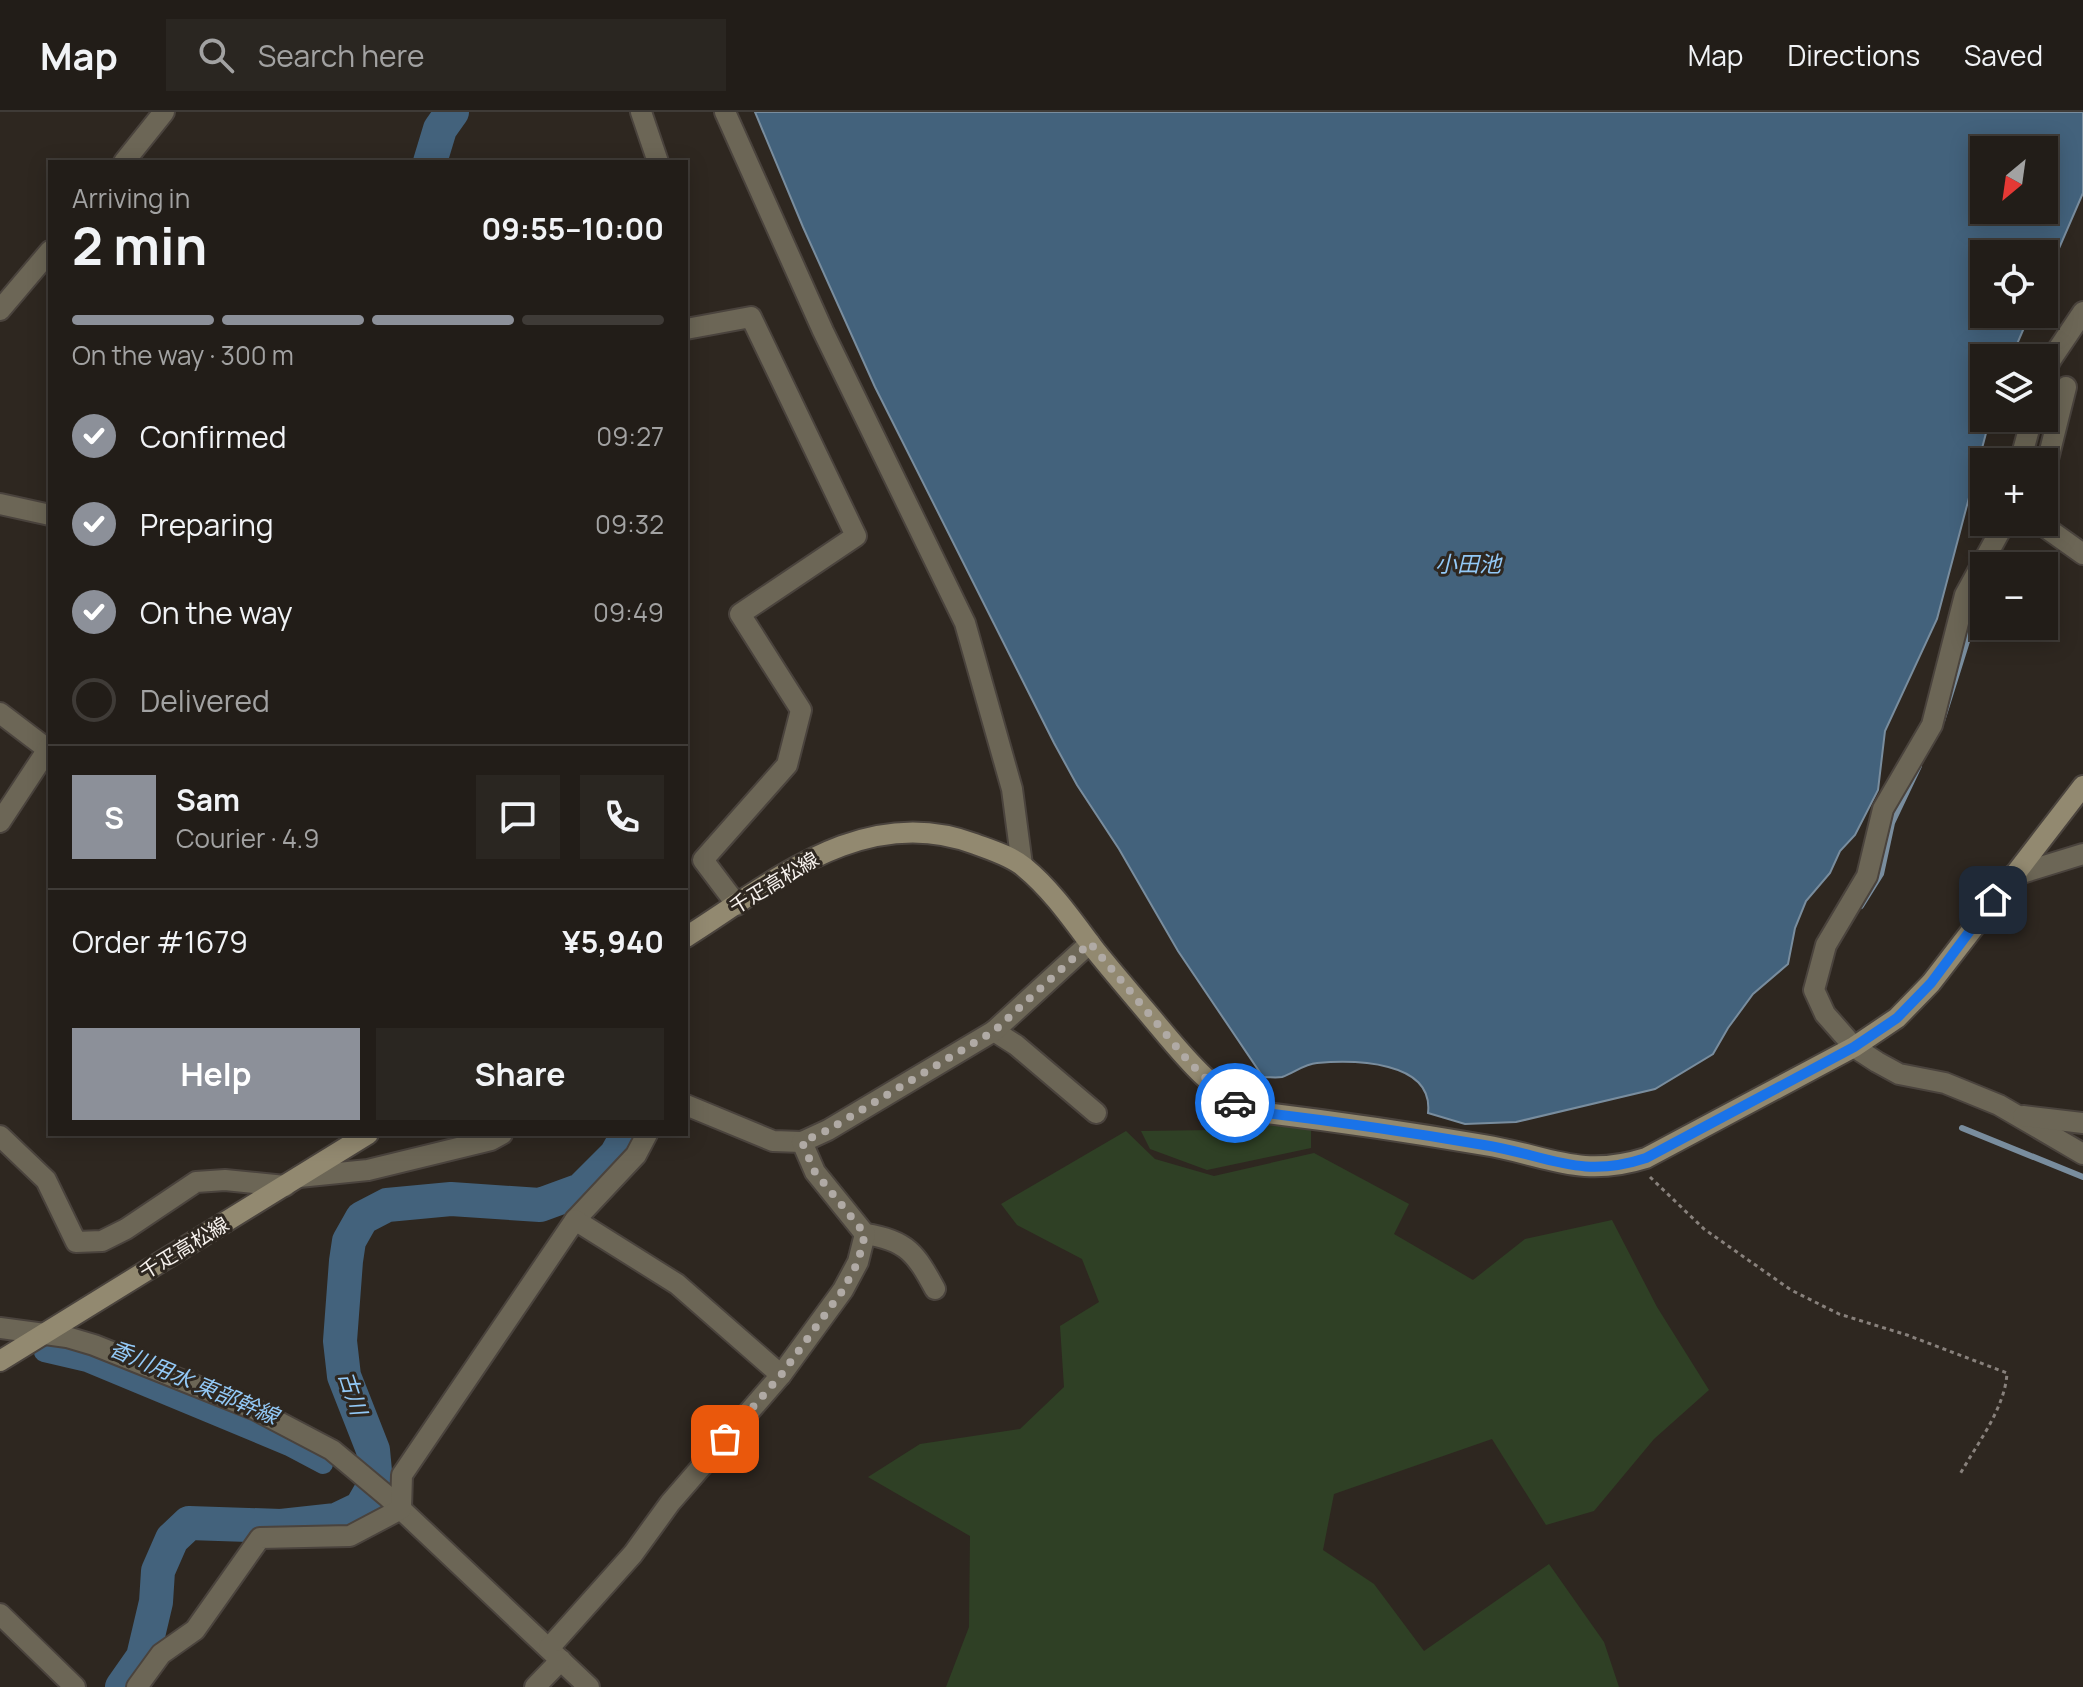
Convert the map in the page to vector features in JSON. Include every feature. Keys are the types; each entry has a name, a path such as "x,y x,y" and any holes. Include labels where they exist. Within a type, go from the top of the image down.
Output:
{"main road":[{"name":"千疋高松線","path":"688,936 815,855 855,840 906,831 958,838 1022,865 1058,901 1189,1062 1225,1096 1258,1112 1490,1146 1580,1168 1619,1167 1646,1158 1854,1047 1897,1018 1931,983 2083,786"},
{"name":"千疋高松線","path":"0,1361 365,1136"}],"street":[{"path":"126,160 164,112"},
{"path":"641,112 657,160"},
{"path":"709,112 743,148"},
{"path":"725,112 823,331 965,623 1012,789 1022,865"},
{"path":"0,310 48,253"},
{"path":"2058,349 2083,312"},
{"path":"688,329 751,317 856,536 740,614 801,710 787,765 703,860 737,905"},
{"path":"2051,448 2066,387"},
{"path":"0,504 48,515"},
{"path":"1997,536 1965,595 1932,725 1883,809 1867,876 1826,945 1814,990 1825,1014 1854,1047 1899,1074 1945,1083 1999,1105 2083,1154"},
{"path":"2058,536 2083,554"},
{"path":"0,713 48,748"},
{"path":"0,822 48,750"},
{"path":"2012,876 2083,854"},
{"path":"688,1106 773,1141 802,1142 828,1130 994,1031 1090,943"},
{"path":"994,1031 1016,1045 1096,1113"},
{"path":"2015,1115 2083,1123"},
{"path":"0,1136 46,1180 76,1242 102,1241 126,1229 196,1182 292,1182 368,1170 498,1136"},
{"path":"137,1687 161,1654 195,1630 260,1538 350,1536 394,1503 402,1475 575,1220 636,1155 646,1136"},
{"path":"802,1142 815,1172 865,1234 887,1237 908,1248 917,1257 935,1289"},
{"path":"575,1220 677,1284 781,1375"},
{"path":"535,1687 555,1654 670,1503 781,1375 843,1290 858,1262 865,1234"},
{"path":"0,1328 94,1345 254,1409 314,1439 351,1465 394,1503 589,1687"},
{"path":"0,1614 75,1687"}],"path":[{"path":"1631,1163 1661,1185 1704,1229 1791,1290 1839,1314 1907,1335 2007,1373 2006,1388 1959,1476"}],"green space":[{"path":"1278,1122 1311,1126 1311,1148 1207,1170 1150,1149 1141,1131 1214,1130"},
{"path":"1126,1131 1155,1159 1214,1176 1314,1153 1409,1204 1394,1234 1473,1280 1525,1239 1612,1220 1657,1307 1709,1390 1654,1439 1594,1511 1546,1525 1492,1439 1334,1494 1323,1550 1374,1584 1424,1651 1549,1564 1604,1642 1619,1687 946,1687 969,1627 970,1536 868,1477 920,1444 1020,1429 1064,1387 1060,1326 1099,1302 1082,1259 1017,1225 1001,1204"}],"water":[{"name":"小田池","path":"755,112 2083,112 2083,193 2058,251 2058,240 1970,240 1970,328 2024,328 2017,344 1970,344 1970,432 1986,432 1982,448 1970,448 1970,494 1937,619 1885,731 1878,790 1855,835 1840,851 1830,873 1806,901 1795,928 1788,964 1753,994 1713,1054 1655,1089 1516,1122 1465,1124 1428,1113 1426,1096 1418,1082 1388,1067 1350,1062 1317,1063 1282,1077 1263,1077 1178,951 1119,849 1077,785 875,387"}],"waterway":[{"name":"古川","path":"431,160 440,129 452,112"},
{"path":"1942,721 1970,632"},
{"path":"1861,906 1881,874 1892,823 1919,766"},
{"path":"1962,1128 2083,1177"},
{"name":"古川","path":"122,1687 143,1657 156,1602 158,1571 172,1539 189,1523 281,1526 336,1520 361,1508 376,1482 373,1450 344,1376 340,1341 349,1241 362,1218 387,1205 451,1199 540,1205 581,1190 616,1155 627,1136"},
{"name":"香川用水 東部幹線","path":"44,1352 87,1362 289,1446 323,1464"}],"way so far":[{"path":"725,1439 781,1375 843,1290 858,1262 865,1234 815,1172 802,1142 828,1130 994,1031 1090,943 1189,1062 1235,1103"}],"route":[{"path":"1235,1103 1258,1112 1490,1146 1580,1168 1619,1167 1646,1158 1854,1047 1897,1018 1931,983 1993,900"}]}
